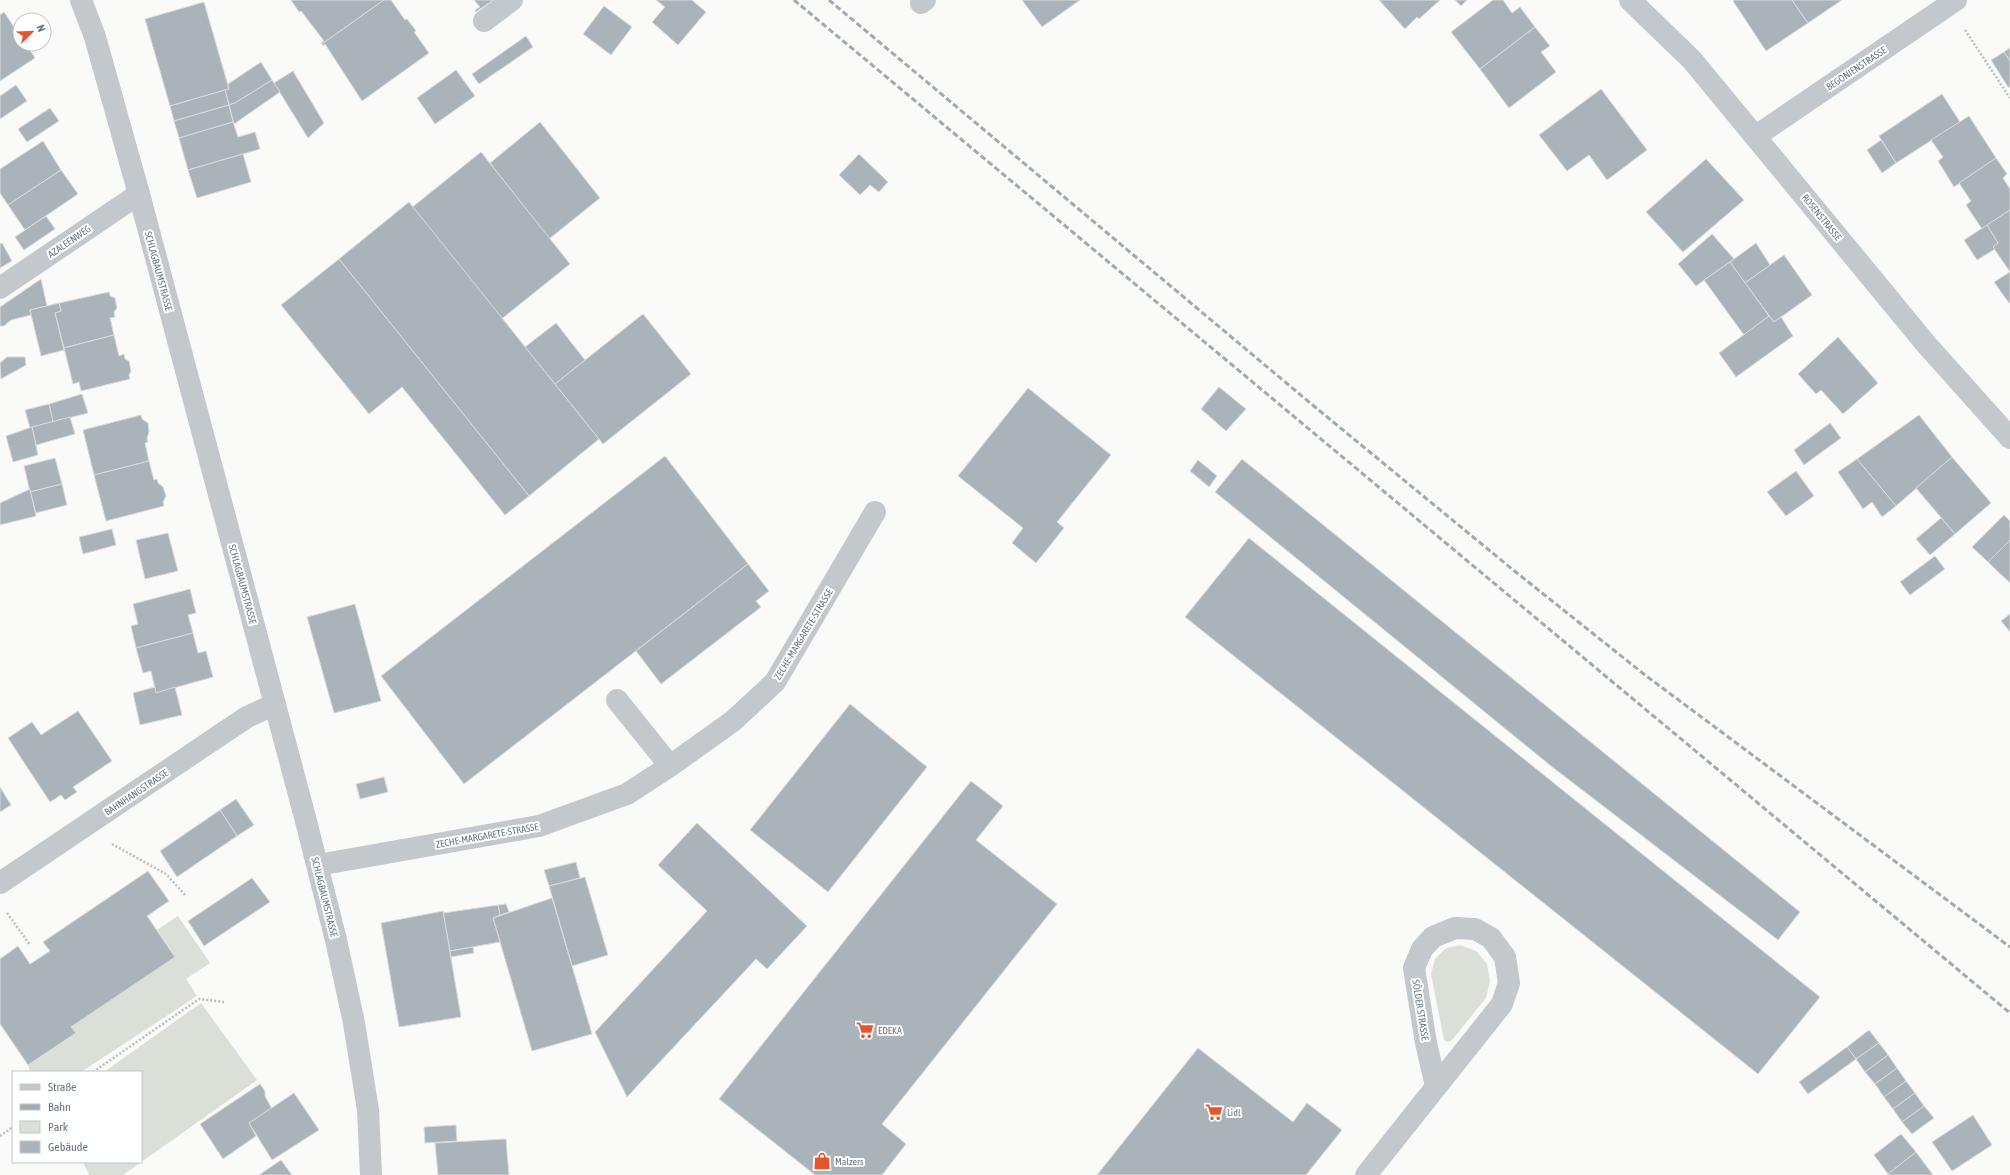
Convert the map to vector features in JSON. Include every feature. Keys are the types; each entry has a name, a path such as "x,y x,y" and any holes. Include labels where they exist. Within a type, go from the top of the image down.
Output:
{"street":[{"name":"SCHLAGBAUMSTRASSE","path":"81,0 95,37 139,194 318,865 354,1023 368,1110 371,1175"},
{"path":"484,21 512,0"},
{"name":"ROSENSTRASSE","path":"1630,0 1692,60 1926,344 2010,438"},
{"name":"BEGONIENSTRASSE","path":"1756,136 1952,2"},
{"name":"AZALEENWEG","path":"0,288 139,194"},
{"name":"ZECHE-MARGARETE-STRASSE","path":"318,865 539,826 627,794 670,766 733,721 775,682 875,512"},
{"path":"617,700 670,766"},
{"name":"BAHNHANGSTRASSE","path":"0,883 248,717 275,704"},
{"name":"SÖLDER STRASSE","path":"1366,1175 1502,1004 1509,983 1505,957 1490,938 1475,929 1455,928 1433,937 1422,949 1414,968 1426,1043 1436,1086"}],"path":[{"path":"1952,2 2010,98"},
{"path":"82,828 166,874 186,896"},
{"path":"4,909 30,945"},
{"path":"94,1071 198,999 224,1002"},
{"path":"0,1136 12,1128"}],"green space":[{"path":"178,916 210,963 186,979 197,996 83,1071 30,1071 28,1065 75,1033 71,1027 175,956 157,930"},
{"path":"1460,945 1476,951 1487,964 1490,981 1486,998 1452,1040 1448,1042 1444,1040 1431,974 1435,959 1446,948"},
{"path":"201,1003 257,1080 142,1162 142,1071 105,1071"},
{"path":"83,1163 140,1163 123,1175 89,1175"}],"building":[{"path":"291,0 384,0 322,44 321,43 324,41 301,11 299,12"},
{"path":"384,0 391,0 405,20 407,19 416,31 414,32 429,53 362,101 325,44 323,46 322,44"},
{"path":"474,0 493,0 476,12 475,10 480,7"},
{"path":"656,0 692,0 706,12 678,45 652,22 665,7"},
{"path":"1022,0 1080,0 1042,27"},
{"path":"1379,0 1440,0 1419,19 1417,17 1405,29"},
{"path":"1455,0 1467,0 1461,6"},
{"path":"1493,0 1503,0 1512,13 1520,7 1535,27 1480,69 1451,32"},
{"path":"1792,0 1808,23 1766,51 1733,1"},
{"path":"1792,0 1842,0 1808,23"},
{"path":"204,2 229,89 170,106 145,19"},
{"path":"604,6 632,27 611,55 583,34"},
{"path":"4,12 12,24 12,52 31,52 35,58 0,81 0,15"},
{"path":"1535,27 1550,46 1541,52 1556,72 1509,108 1480,69"},
{"path":"526,36 533,47 479,84 472,74"},
{"path":"2010,48 2010,61 2004,52"},
{"path":"2004,52 2010,61 2010,87 2008,87 1991,60"},
{"path":"261,62 272,80 235,103 229,105 225,90 229,89 228,84"},
{"path":"456,70 475,96 435,124 417,98"},
{"path":"293,71 324,123 308,138 274,83"},
{"path":"272,80 280,92 234,124 229,105 235,103"},
{"path":"16,85 27,101 0,119 0,96"},
{"path":"1601,89 1647,150 1607,180 1589,155 1567,171 1539,135"},
{"path":"225,90 229,105 174,121 170,106"},
{"path":"1942,94 1960,122 1896,163 1879,136"},
{"path":"229,105 233,122 179,138 174,121"},
{"path":"50,108 59,121 27,142 18,129"},
{"path":"1969,116 1996,158 1954,187 1938,161 1943,157 1931,140"},
{"path":"233,122 238,137 255,132 260,149 188,170 179,138"},
{"path":"540,122 600,198 549,239 490,163"},
{"path":"1881,140 1896,163 1882,173 1867,150"},
{"path":"43,141 61,170 8,205 0,193 0,169"},
{"path":"481,152 570,264 499,321 410,209"},
{"path":"243,154 251,182 197,198 188,170"},
{"path":"859,154 888,182 879,192 870,185 860,195 839,175"},
{"path":"1996,158 2007,174 2003,178 2010,189 2010,210 1982,229 1966,205 1971,201 1959,183"},
{"path":"1706,159 1744,200 1683,252 1646,212"},
{"path":"61,170 78,194 25,230 8,205"},
{"path":"409,202 599,439 529,496 339,259"},
{"path":"2010,210 2010,272 1993,247 1998,243 1987,225"},
{"path":"46,216 55,229 24,250 15,237"},
{"path":"1987,225 1998,243 1993,247 1995,249 1977,260 1964,240"},
{"path":"1712,234 1734,259 1696,286 1678,264"},
{"path":"2,243 12,261 0,268 0,244"},
{"path":"1756,243 1770,265 1745,283 1730,262"},
{"path":"1784,255 1812,295 1774,322 1745,283"},
{"path":"339,259 529,496 505,515 402,387 369,414 281,305"},
{"path":"1730,262 1769,316 1744,335 1704,280"},
{"path":"2010,272 2010,303 2009,303 1994,282"},
{"path":"41,279 47,306 30,310 31,315 11,320 4,326 0,326 0,307"},
{"path":"109,292 110,296 115,298 117,308 114,312 115,317 110,318 114,335 64,348 55,313 61,311 59,303"},
{"path":"59,303 61,311 55,313 64,350 41,356 30,310"},
{"path":"643,314 691,374 603,444 555,384"},
{"path":"1769,316 1774,322 1781,317 1793,336 1736,377 1719,353"},
{"path":"556,323 585,360 555,384 525,347"},
{"path":"114,335 119,356 124,354 125,359 129,361 131,371 129,375 130,379 81,391 79,382 73,384 64,348"},
{"path":"1838,337 1878,383 1843,414 1821,390 1816,394 1798,374"},
{"path":"7,357 25,357 26,365 1,379 0,363"},
{"path":"1219,387 1246,409 1226,431 1201,409"},
{"path":"1028,388 1111,455 1057,522 1064,528 1036,563 1012,543 1023,528 958,476"},
{"path":"82,394 88,413 53,422 49,404"},
{"path":"49,404 53,422 30,428 25,410"},
{"path":"141,415 142,419 148,423 148,442 145,443 149,461 94,475 83,430"},
{"path":"1919,415 1952,457 1896,506 1857,459"},
{"path":"70,417 75,434 36,445 32,427"},
{"path":"1830,423 1841,438 1804,465 1794,450"},
{"path":"32,427 38,455 13,462 6,436"},
{"path":"665,456 748,564 464,784 381,676"},
{"path":"1952,457 1991,503 1955,534 1916,488"},
{"path":"55,458 62,484 30,492 24,466"},
{"path":"1242,459 1800,912 1778,940 1551,766 1215,492"},
{"path":"1857,459 1896,506 1882,517 1872,502 1863,509 1838,472"},
{"path":"1198,460 1217,476 1209,487 1190,471"},
{"path":"149,461 154,480 157,479 158,483 163,487 166,496 163,502 164,506 106,521 94,475"},
{"path":"1796,471 1814,496 1786,516 1767,492"},
{"path":"62,484 67,505 36,513 30,492"},
{"path":"30,489 36,516 0,525 0,503"},
{"path":"2004,515 2010,521 2010,540 1988,562 1972,547"},
{"path":"1941,518 1955,534 1930,555 1916,539"},
{"path":"112,529 116,545 83,554 79,537"},
{"path":"168,533 178,571 145,579 136,540"},
{"path":"1249,538 1820,997 1758,1074 1185,617"},
{"path":"2010,540 2010,583 1988,562"},
{"path":"1935,556 1945,569 1910,595 1900,582"},
{"path":"748,564 769,591 756,601 761,607 661,684 636,651"},
{"path":"190,589 196,613 188,615 193,633 136,648 131,626 138,624 133,604"},
{"path":"355,604 381,701 334,713 307,617"},
{"path":"2010,614 2010,632 2001,621"},
{"path":"193,633 198,653 206,651 213,677 156,693 151,671 143,673 136,648"},
{"path":"155,687 156,693 175,687 182,715 140,725 133,693"},
{"path":"850,704 927,767 828,892 750,830"},
{"path":"78,711 112,761 73,787 77,792 65,800 61,795 50,802 8,738 32,722 41,735"},
{"path":"384,777 388,792 360,799 356,784"},
{"name":"EDEKA","path":"971,781 1003,806 976,840 1057,904 882,1124 906,1144 882,1175 815,1175 719,1099"},
{"path":"0,787 11,805 0,812"},
{"path":"236,799 254,825 237,836 220,810"},
{"path":"220,810 237,836 177,877 160,851"},
{"path":"697,823 807,926 767,969 756,959 627,1097 595,1032 707,911 658,865"},
{"path":"576,862 580,878 549,886 544,870"},
{"path":"148,871 169,901 147,916 175,957 71,1027 76,1033 28,1065 0,1024 0,959 18,946 30,964 50,951 43,942"},
{"path":"585,877 608,955 572,966 549,886"},
{"path":"252,878 270,902 204,946 188,921"},
{"path":"552,898 592,1034 532,1051 493,918"},
{"path":"506,904 509,912 500,915 498,905"},
{"path":"498,905 500,915 493,918 500,942 450,951 443,913"},
{"path":"443,911 461,1017 399,1027 381,923"},
{"path":"473,947 474,953 451,957 450,951"},
{"path":"1869,1030 1879,1043 1856,1059 1847,1047"},
{"path":"1879,1043 1888,1055 1865,1072 1856,1059"},
{"path":"1847,1047 1856,1059 1808,1094 1799,1082"},
{"name":"Lidl","path":"1198,1048 1293,1122 1307,1103 1342,1130 1306,1175 1097,1175"},
{"path":"1888,1055 1897,1068 1875,1084 1865,1072"},
{"path":"1897,1068 1906,1081 1884,1097 1875,1084"},
{"path":"1906,1081 1915,1093 1893,1109 1884,1097"},
{"path":"260,1084 265,1091 265,1096 272,1109 249,1123 256,1136 223,1159 200,1124"},
{"path":"294,1093 319,1130 272,1160 249,1123"},
{"path":"1915,1093 1924,1106 1902,1122 1893,1109"},
{"path":"1924,1106 1934,1118 1912,1134 1902,1122"},
{"path":"1973,1115 1992,1145 1952,1171 1932,1142"},
{"path":"456,1125 457,1141 425,1143 424,1127"},
{"path":"1901,1134 1916,1152 1888,1174 1874,1155"},
{"path":"506,1139 509,1175 438,1175 435,1143"},
{"path":"1916,1152 1933,1175 1887,1175 1888,1174"},
{"path":"281,1160 292,1175 259,1175"}],"railway":[{"path":"794,0 2010,1013"},
{"path":"829,0 1315,407 1512,569 1645,675 2010,947"}],"place":[{"name":"EDEKA","path":"865,1030"},
{"name":"Lidl","path":"1214,1112"},
{"name":"Malzers","path":"822,1161"}]}
